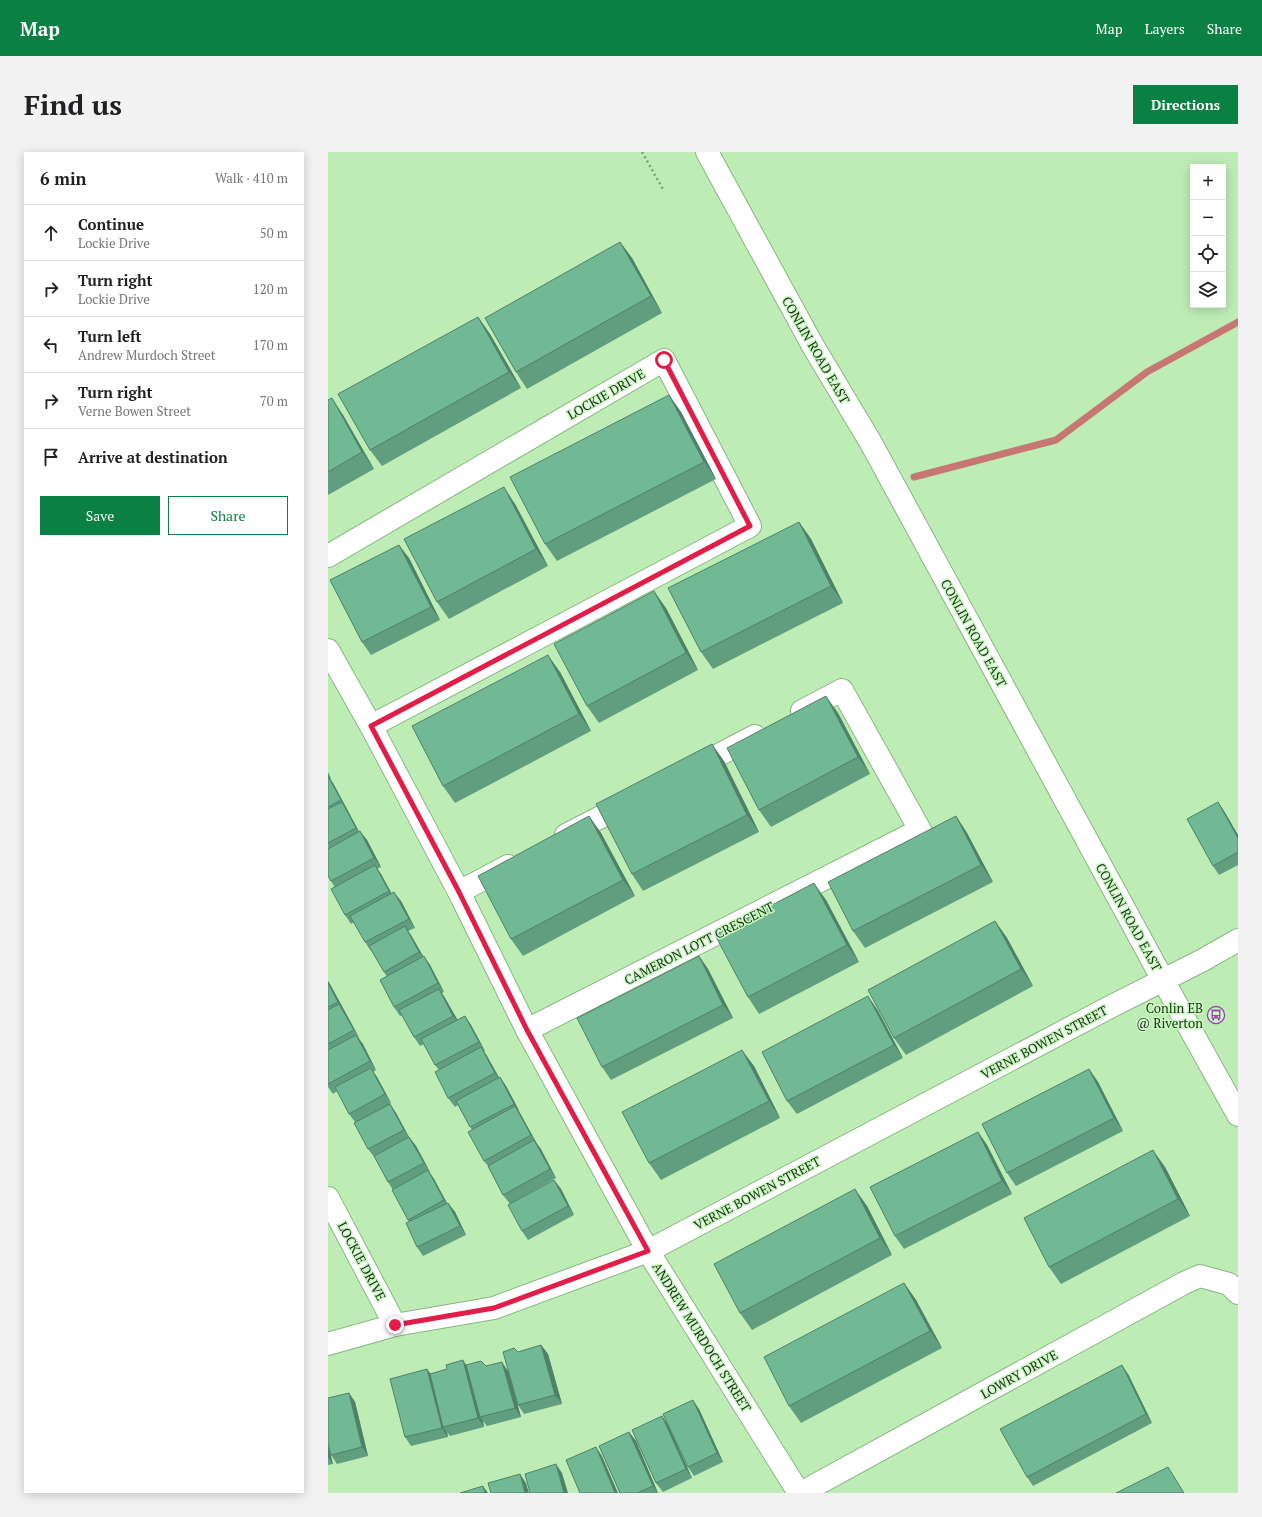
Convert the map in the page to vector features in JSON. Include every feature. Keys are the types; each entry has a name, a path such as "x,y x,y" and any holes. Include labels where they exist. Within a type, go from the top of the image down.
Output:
{"street":[{"name":"CONLIN ROAD EAST","path":"707,152 813,346 871,443 1238,1115"},
{"name":"LOCKIE DRIVE","path":"328,556 664,360 750,526 371,726"},
{"name":"ANDREW MURDOCH STREET","path":"328,650 371,726 459,892 527,1030 648,1251 800,1493"},
{"name":"CAMERON LOTT CRESCENT","path":"527,1030 920,830 842,690 675,778"},
{"path":"550,844 647,793"},
{"path":"459,892 529,855"},
{"name":"VERNE BOWEN STREET","path":"328,1344 395,1325 494,1308 648,1251 1203,960 1238,940"},
{"name":"LOCKIE DRIVE","path":"328,1198 395,1325"},
{"name":"LOWRY DRIVE","path":"800,1493 1184,1283 1200,1276 1229,1284 1238,1293"}],"path":[{"path":"642,152 664,191"}],"building":[{"path":"620,242 651,296 516,372 485,318"},
{"path":"478,317 509,372 370,450 338,394"},
{"path":"669,395 704,462 545,544 510,477"},
{"path":"332,398 362,452 328,472 328,400"},
{"path":"504,487 536,549 437,602 404,539"},
{"path":"799,522 831,586 701,652 668,588"},
{"path":"399,545 431,607 362,642 330,580"},
{"path":"654,591 686,653 587,706 554,644"},
{"path":"548,655 579,714 443,786 412,726"},
{"path":"826,696 858,757 759,810 727,748"},
{"path":"712,744 747,815 632,874 596,804"},
{"path":"328,776 341,800 328,807"},
{"path":"342,802 356,828 328,843 328,809"},
{"path":"1218,802 1238,838 1238,852 1213,866 1187,819"},
{"path":"589,816 623,880 511,939 478,876"},
{"path":"956,816 981,865 853,931 828,882"},
{"path":"360,831 374,858 331,881 328,876 328,849"},
{"path":"375,865 389,891 345,915 331,889"},
{"path":"814,883 847,945 748,997 715,935"},
{"path":"394,892 409,919 365,942 350,916"},
{"path":"995,921 1021,969 894,1038 868,990"},
{"path":"405,926 419,952 384,972 369,946"},
{"path":"424,956 438,983 394,1007 380,980"},
{"path":"699,956 723,1005 602,1067 577,1018"},
{"path":"328,983 338,1002 328,1007"},
{"path":"439,989 453,1016 414,1037 399,1010"},
{"path":"868,996 894,1045 787,1101 762,1052"},
{"path":"339,1004 354,1030 328,1044 328,1010"},
{"path":"465,1016 479,1042 435,1065 421,1039"},
{"path":"356,1035 370,1061 328,1084 328,1050"},
{"path":"481,1047 495,1073 448,1098 435,1072"},
{"path":"742,1050 769,1101 649,1163 622,1112"},
{"path":"371,1068 385,1094 349,1114 335,1087"},
{"path":"1089,1069 1114,1118 1007,1173 982,1124"},
{"path":"500,1077 514,1104 470,1127 456,1101"},
{"path":"390,1104 404,1130 368,1149 354,1123"},
{"path":"515,1106 531,1135 484,1161 468,1132"},
{"path":"978,1132 1002,1181 895,1236 870,1187"},
{"path":"409,1137 424,1163 388,1182 374,1156"},
{"path":"534,1140 550,1169 503,1195 488,1166"},
{"path":"1153,1150 1178,1199 1049,1267 1024,1218"},
{"path":"428,1170 444,1200 408,1220 392,1190"},
{"path":"554,1180 568,1206 522,1231 508,1205"},
{"path":"855,1189 880,1238 740,1313 714,1264"},
{"path":"448,1203 460,1226 417,1247 406,1223"},
{"path":"904,1283 930,1331 789,1406 764,1357"},
{"path":"541,1345 555,1395 518,1405 503,1352 514,1348 518,1352"},
{"path":"463,1360 478,1418 443,1427 430,1374 447,1369 446,1365"},
{"path":"481,1361 486,1366 502,1362 515,1408 480,1417 466,1365"},
{"path":"1122,1365 1146,1414 1027,1477 1000,1429"},
{"path":"427,1369 442,1428 405,1437 390,1379"},
{"path":"349,1393 362,1447 331,1455 328,1443 328,1398"},
{"path":"693,1400 717,1453 688,1467 663,1414"},
{"path":"662,1416 686,1469 656,1483 632,1430"},
{"path":"629,1432 653,1486 637,1493 620,1493 599,1446"},
{"path":"596,1447 615,1493 580,1493 566,1460"},
{"path":"556,1464 564,1493 530,1493 525,1474"},
{"path":"1168,1467 1184,1493 1116,1493"},
{"path":"520,1474 525,1493 491,1493 488,1483"},
{"path":"483,1486 485,1493 460,1493"}],"waterway":[{"path":"914,477 1056,440 1147,372 1238,322"}],"place":[{"name":"Conlin EB @ Riverton","path":"1216,1015"}],"route":[{"path":"395,1325 494,1308 648,1251 527,1030 459,892 371,726 750,526 664,360"}]}
